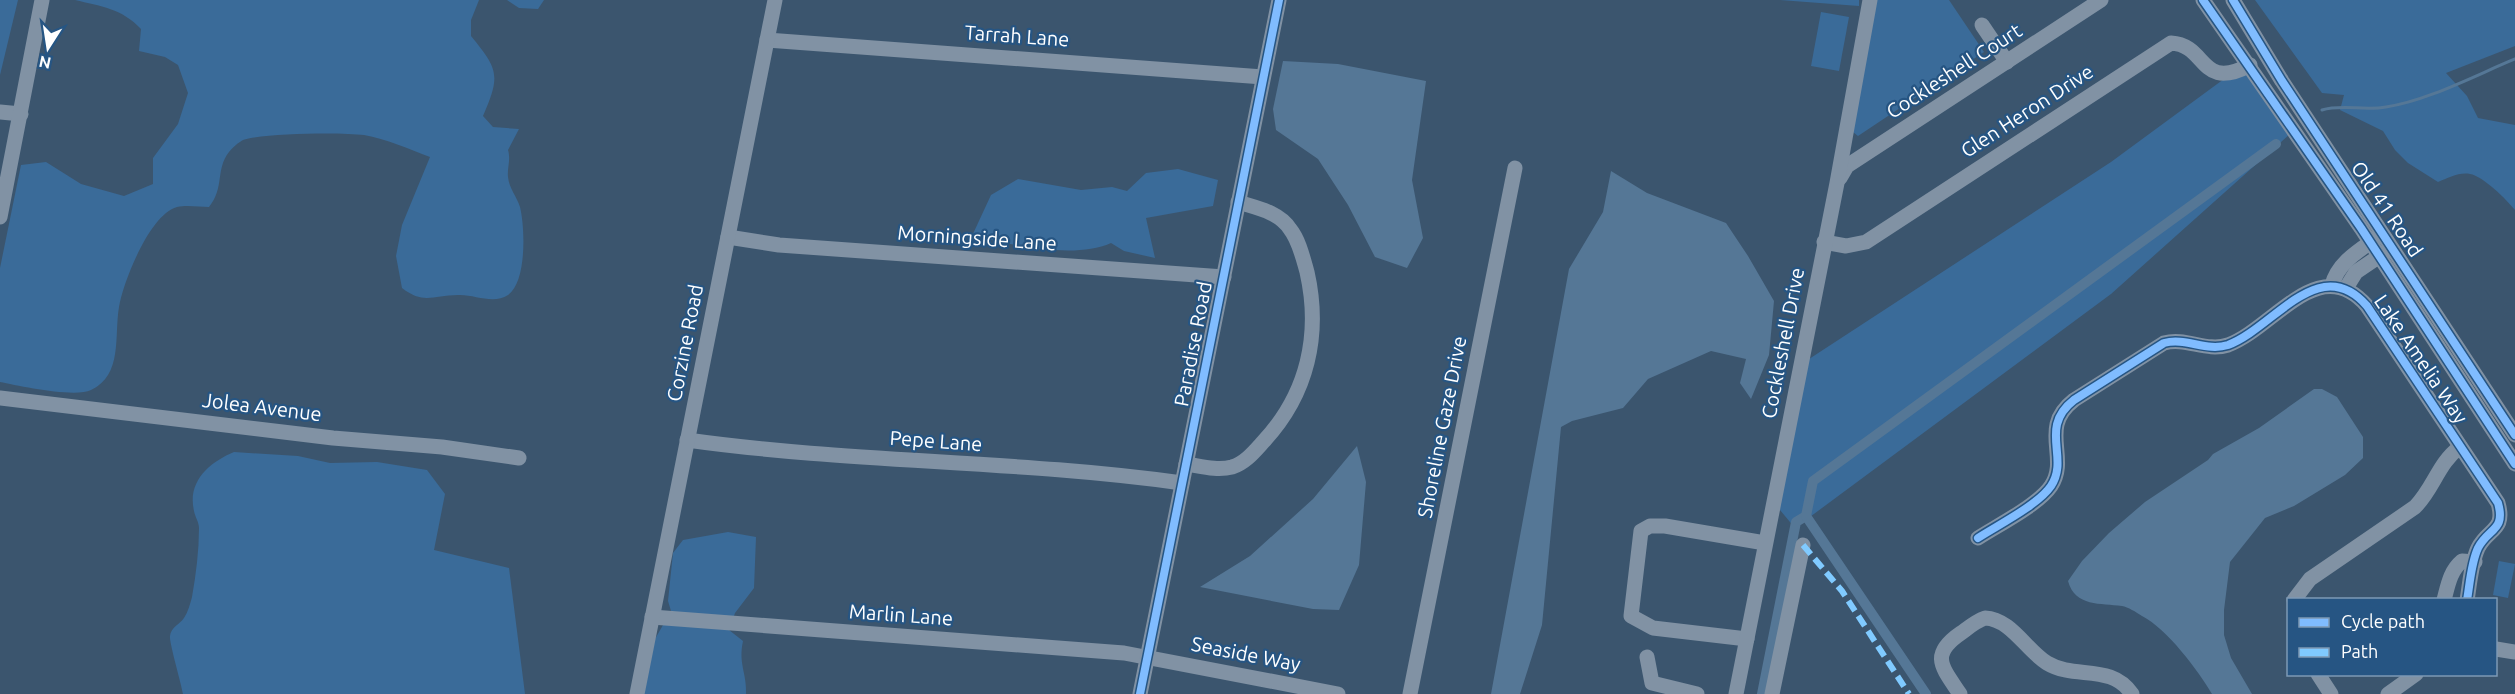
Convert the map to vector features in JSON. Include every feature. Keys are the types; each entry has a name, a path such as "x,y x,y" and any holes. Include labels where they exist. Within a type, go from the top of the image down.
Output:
{"street":[{"path":"0,217 42,0"},
{"name":"Corzine Road","path":"637,694 775,0"},
{"name":"Paradise Road","path":"1140,694 1279,0"},
{"name":"Cockleshell Drive","path":"1736,694 1837,183 1870,0"},
{"name":"Cockleshell Court","path":"1837,183 1847,166 2007,62 2079,6 2101,0"},
{"name":"Old 41 Road","path":"2203,0 2370,243 2515,464"},
{"name":"Old 41 Road","path":"2233,0 2282,81 2515,435"},
{"path":"1982,25 2007,62"},
{"name":"Tarrah Lane","path":"767,40 1263,77"},
{"name":"Glen Heron Drive","path":"1824,242 1846,246 1866,243 2163,47 2180,44 2191,50 2202,64 2216,74 2241,70 2250,66"},
{"path":"0,112 21,114"},
{"name":"Shoreline Gaze Drive","path":"1410,694 1515,168"},
{"path":"1186,464 1229,468 1248,458 1275,429 1290,407 1302,383 1312,345 1312,299 1296,238 1283,220 1273,214 1238,202"},
{"path":"2339,287 2335,275 2343,264 2384,234"},
{"name":"Morningside Lane","path":"728,237 779,245 1224,277"},
{"path":"1978,538 2042,495 2051,486 2056,473 2057,418 2074,400 2164,343 2175,340 2205,346 2229,344 2311,290 2339,287 2356,272 2392,248"},
{"name":"Lake Amelia Way","path":"2339,287 2367,306 2498,503 2501,514 2499,524 2478,549 2467,598"},
{"name":"Jolea Avenue","path":"0,398 333,438 442,447 519,458"},
{"name":"Pepe Lane","path":"687,440 837,456 1129,475 1182,483"},
{"path":"2295,598 2310,579 2424,499 2442,463 2460,447"},
{"path":"1747,639 1653,628 1631,616 1641,531 1650,526 1766,543"},
{"path":"1772,694 1803,545"},
{"path":"2445,598 2450,578 2458,565 2462,561 2475,562"},
{"name":"Marlin Lane","path":"652,617 1147,656"},
{"path":"1960,694 1943,668 1942,649 1947,643 1985,618 1999,621 2051,665 2110,675 2120,680 2132,694"},
{"path":"2497,649 2515,652"},
{"name":"Seaside Way","path":"1147,656 1338,694"},
{"path":"1647,657 1652,683 1677,692 1697,694"},
{"path":"2319,676 2331,694"},
{"path":"2388,694 2415,676"}],"shaded area":[{"path":"0,0 18,0 0,75"},
{"path":"75,0 479,0 471,20 471,36 487,57 494,73 493,91 483,116 493,127 519,129 508,150 509,181 520,207 523,227 523,254 519,279 514,288 502,298 490,299 464,295 423,298 402,288 396,256 402,225 430,157 364,135 303,134 253,138 241,141 229,152 222,165 217,192 209,207 177,207 167,212 148,235 126,282 119,307 113,365 101,383 91,390 73,393 0,382 0,268 21,165 46,162 81,184 124,196 153,184 153,158 178,124 188,93 178,65 165,57 139,51 141,29 134,22 111,9"},
{"path":"507,0 544,0 538,9 519,8"},
{"path":"1780,0 1859,0 1859,6"},
{"path":"1876,0 1949,0 1984,52 1858,136 1853,132"},
{"path":"2255,0 2515,0 2515,46 2446,73 2467,96 2478,118 2515,125 2515,210 2494,189 2470,174 2454,176 2438,182 2408,163 2395,150 2383,131 2340,110 2344,95 2322,93"},
{"path":"1821,12 1849,17 1839,71 1811,66"},
{"path":"1283,61 1338,64 1426,81 1412,180 1423,238 1407,268 1375,257 1348,205 1318,159 1276,130 1273,109"},
{"path":"2243,65 2290,134 2111,294 1795,528 1775,504 1806,361 2111,162"},
{"path":"1178,169 1218,180 1213,206 1146,218 1155,258 1124,251 1111,243 1096,248 1061,250 1042,249 972,236 991,195 1018,179 1081,190 1112,187 1127,191 1146,173"},
{"path":"1611,171 1647,193 1726,223 1774,301 1769,355 1751,399 1740,383 1746,359 1711,351 1648,379 1623,408 1572,421 1561,427 1542,625 1520,694 1491,694 1569,269 1603,212"},
{"path":"2314,389 2322,389 2337,397 2363,437 2363,458 2345,475 2294,506 2265,518 2230,562 2224,610 2224,635 2231,658 2252,694 2212,694 2181,651 2152,622 2124,607 2083,600 2071,589 2068,581 2082,561 2109,533 2145,502 2208,460 2213,454 2259,428"},
{"path":"1357,446 1366,482 1359,565 1339,610 1313,609 1200,587 1250,556 1313,499"},
{"path":"234,452 298,456 330,463 377,462 427,470 445,494 434,550 509,568 525,694 183,694 170,636 172,630 187,613 192,597 199,528 194,511 194,491 202,474 209,467"},
{"path":"728,532 756,537 754,588 735,613 729,630 743,641 742,662 746,694 644,694 655,639 671,611 668,601 673,553 683,540"},
{"path":"2499,561 2515,564 2508,598 2493,595"}],"waterway":[{"path":"2322,110 2378,108 2402,104 2451,87 2515,59"},
{"path":"1926,694 1806,516 1813,481 2276,144"},
{"path":"1762,694 1796,522 1806,516"}],"marked path":[{"path":"1803,545 1842,591 1909,694"}],"cycle path":[{"path":"1140,694 1279,0"},
{"path":"2203,0 2361,228 2515,464"},
{"path":"2233,0 2282,81 2515,435"},
{"path":"1978,538 2037,500 2051,486 2058,464 2056,432 2058,421 2063,411 2074,400 2164,343 2180,342 2212,347 2228,345 2245,336 2297,298 2314,290 2332,286 2349,291 2367,306 2498,503 2500,519 2478,548 2472,567 2467,598"}]}
